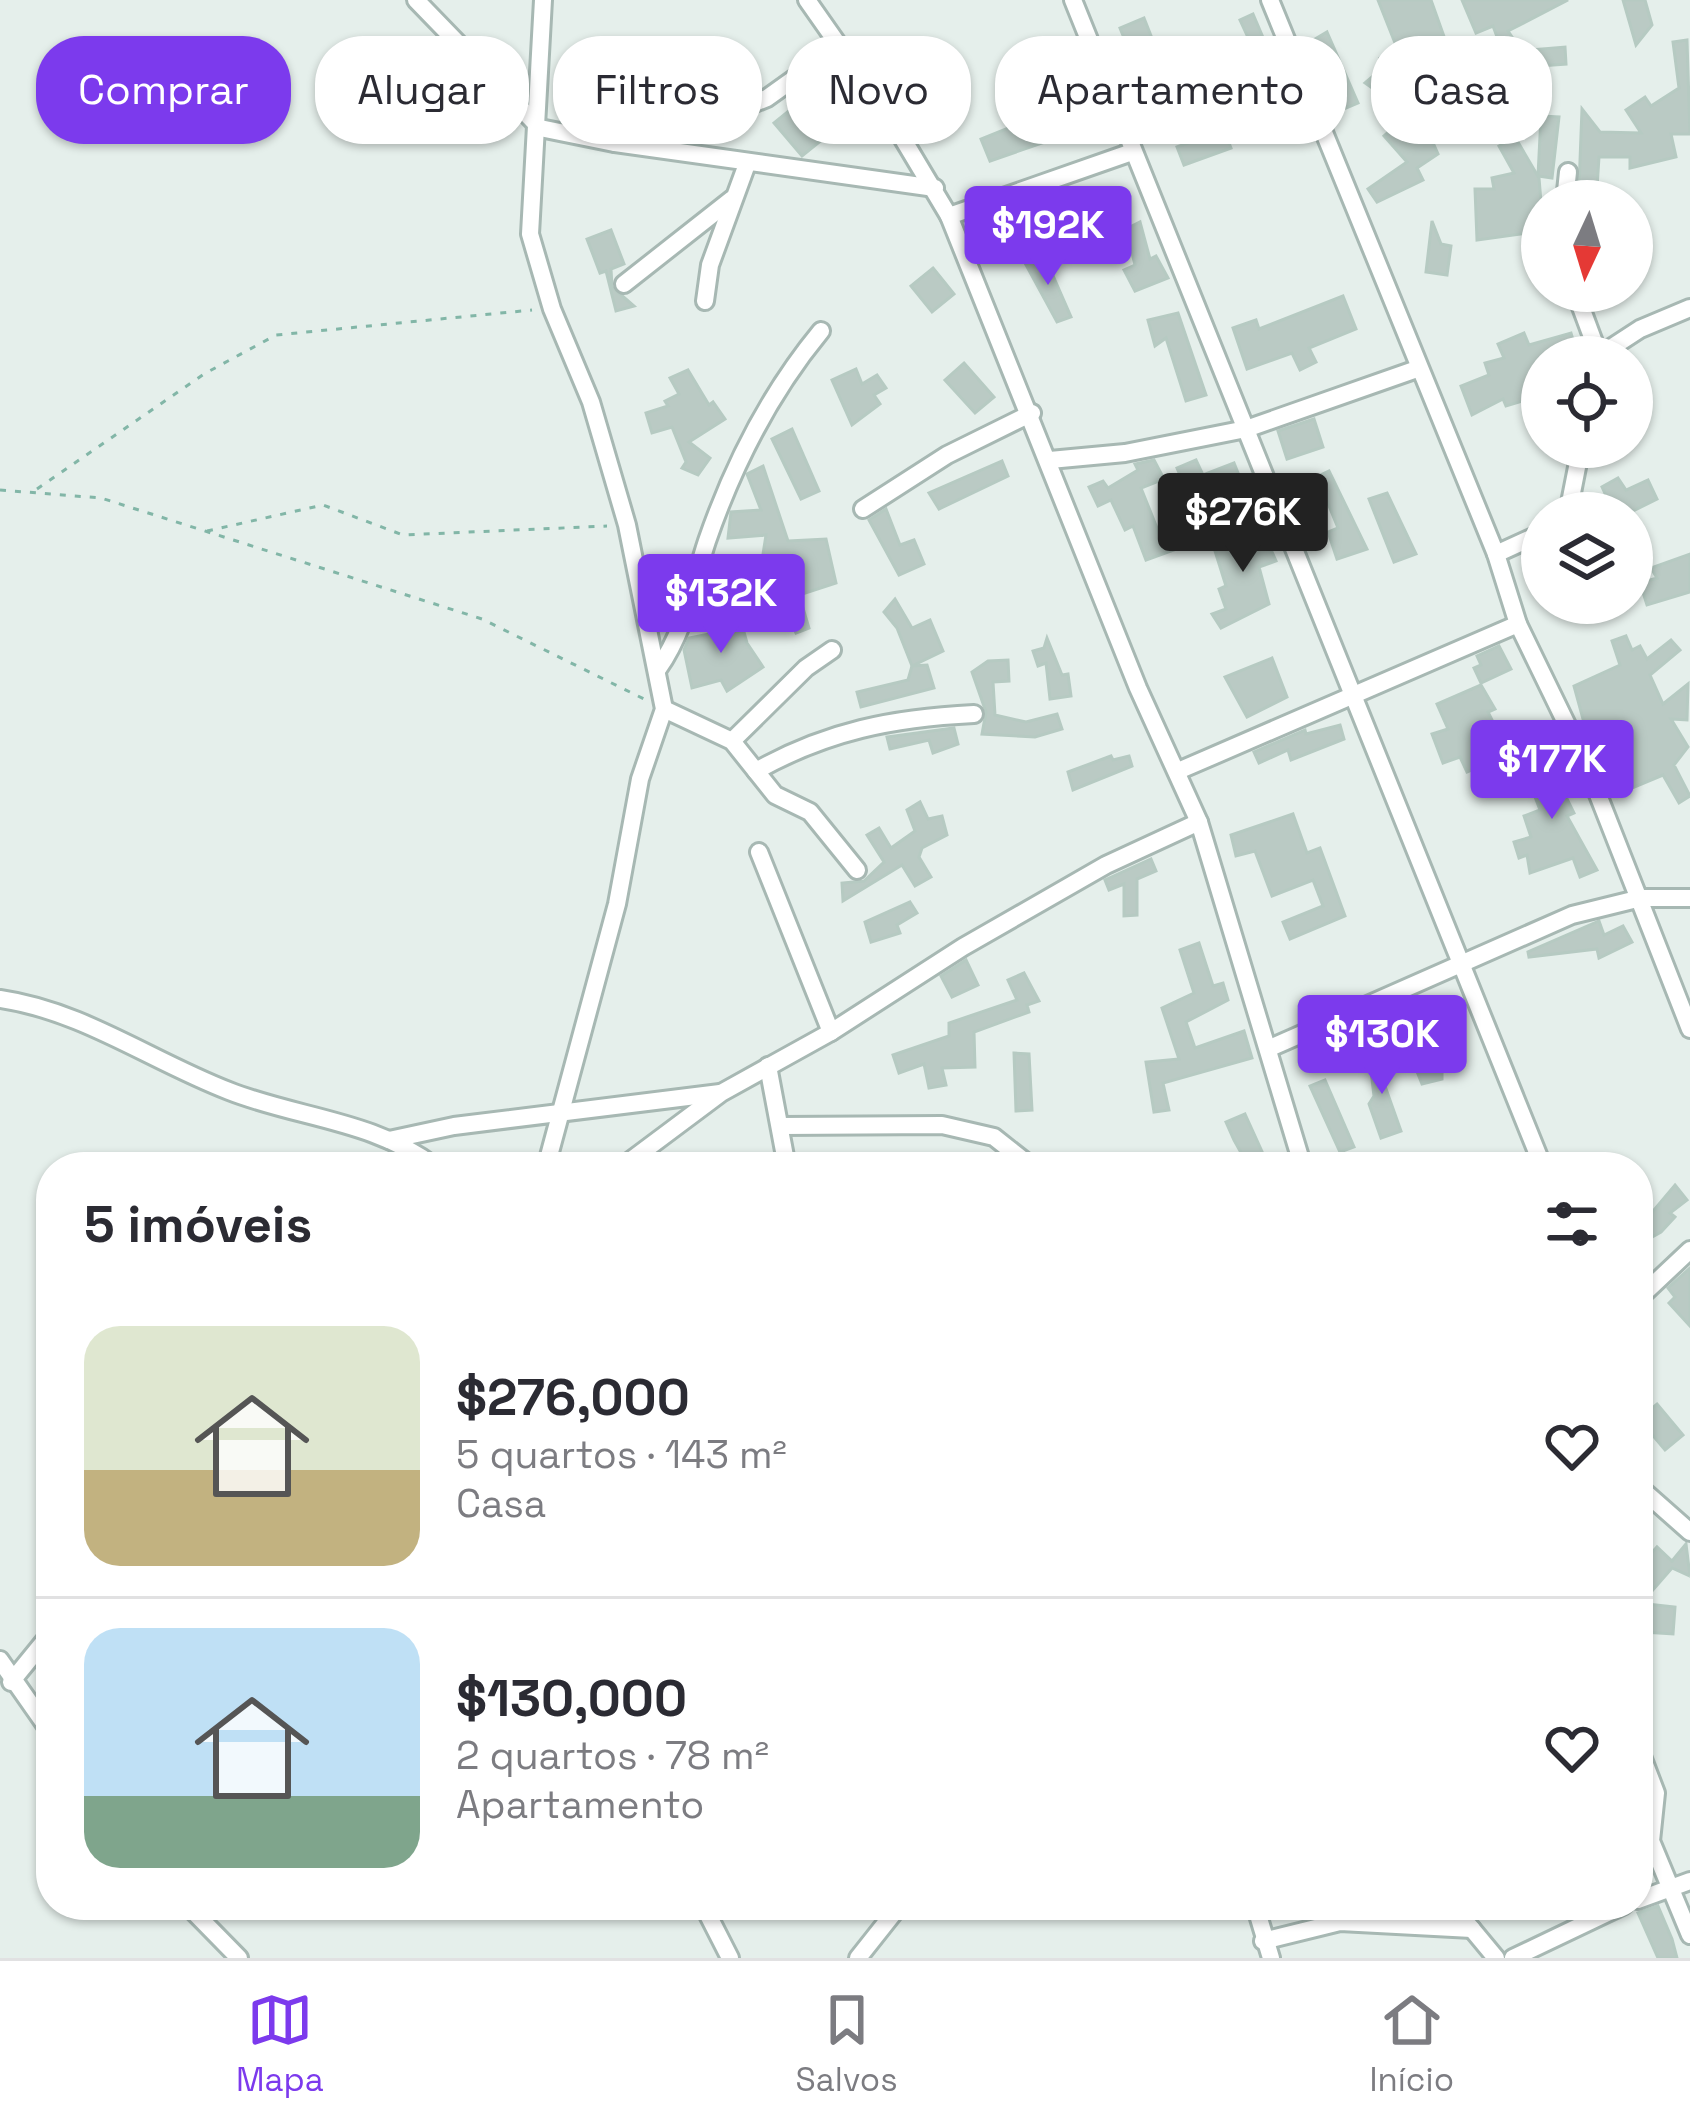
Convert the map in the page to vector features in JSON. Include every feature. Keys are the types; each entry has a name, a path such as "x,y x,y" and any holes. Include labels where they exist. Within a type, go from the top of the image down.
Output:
{"street":[{"path":"416,0 540,128 553,131"},
{"path":"543,0 540,128 530,234 552,309 585,383 627,525 664,709 640,779 617,904 550,1152"},
{"path":"807,0 830,36"},
{"path":"1073,0 1537,1152"},
{"path":"1270,0 1496,554 1518,624 1586,764 1690,1029"},
{"path":"620,144 935,188"},
{"path":"904,144 949,216 1032,413 1138,688 1199,822 1299,1152"},
{"path":"949,216 1132,152"},
{"path":"705,301 710,265 747,164"},
{"path":"1567,180 1568,172"},
{"path":"624,284 735,196"},
{"path":"1635,336 1690,308"},
{"path":"658,669 682,630 706,543 764,409 820,331"},
{"path":"1050,460 1125,453 1246,429 1417,369"},
{"path":"863,509 946,455 1032,413"},
{"path":"1496,554 1521,543"},
{"path":"1178,771 1518,624"},
{"path":"732,741 806,668 832,650"},
{"path":"664,709 732,741 775,795 810,812 857,871"},
{"path":"756,771 806,743 846,729 974,715"},
{"path":"642,1152 721,1093 832,1032 1019,914 1199,822"},
{"path":"759,852 832,1032"},
{"path":"1270,1048 1572,915 1641,898 1690,898"},
{"path":"0,999 45,1006 163,1065 237,1094 389,1140 409,1152"},
{"path":"768,1066 782,1152"},
{"path":"389,1140 721,1093"},
{"path":"781,1126 942,1125 994,1137 1013,1152"},
{"path":"1653,1285 1690,1250"},
{"path":"1653,1499 1690,1532"},
{"path":"11,1682 36,1651"},
{"path":"0,1660 36,1714"},
{"path":"1653,1785 1653,1822"},
{"path":"1653,1846 1690,1935"},
{"path":"1653,1895 1690,1881"},
{"path":"202,1920 239,1958"},
{"path":"711,1920 730,1958"},
{"path":"858,1958 888,1920"},
{"path":"1259,1920 1267,1949 1340,1922 1472,1929"},
{"path":"1464,1920 1496,1958"},
{"path":"1513,1958 1593,1920"}],"path":[{"path":"33,492 204,374 276,334 552,309"},
{"path":"0,490 101,498 482,619 664,709"},
{"path":"203,533 323,506 404,536 627,525"}],"building":[{"path":"1378,0 1431,0 1444,36 1392,36"},
{"path":"1462,0 1568,0 1508,31 1511,36 1497,36 1493,26 1476,33"},
{"path":"1623,0 1645,0 1652,25 1636,45"},
{"path":"1253,14 1262,36 1247,36 1240,20"},
{"path":"1144,18 1151,36 1123,36 1120,28"},
{"path":"1687,40 1690,134 1671,134 1676,157 1630,168 1630,157 1599,157 1598,180 1579,180 1582,109 1600,132 1641,133 1626,110 1645,97 1651,106 1679,88 1673,42"},
{"path":"1565,47 1566,64 1552,65 1552,48"},
{"path":"1347,78 1358,103 1347,108"},
{"path":"786,113 786,137 774,123"},
{"path":"1552,117 1559,117 1552,178 1538,176 1540,144 1552,144"},
{"path":"995,133 995,144 1039,144 990,161 981,139"},
{"path":"792,144 817,144 802,156"},
{"path":"1229,144 1231,148 1184,165 1177,147"},
{"path":"1391,144 1434,144 1438,154 1417,168 1423,180 1377,202 1368,189 1407,162"},
{"path":"1519,144 1539,180 1521,180 1521,234 1477,240 1475,189 1494,189 1492,178 1514,173 1499,146"},
{"path":"1056,192 1059,207 1036,212 1041,226 1020,234 1024,252 998,260 982,218"},
{"path":"1432,221 1441,244 1451,246 1447,275 1426,272"},
{"path":"1140,222 1150,259 1156,256 1168,278 1135,291 1124,270 1135,265 1126,229"},
{"path":"611,230 624,264 611,269 612,287 634,306 616,311 606,271 600,273 587,239"},
{"path":"1044,255 1071,317 1057,322 1025,263"},
{"path":"933,268 954,294 932,312 911,286"},
{"path":"1343,296 1356,329 1309,348 1316,362 1300,370 1292,353 1247,369 1233,328 1256,320 1259,329"},
{"path":"1178,313 1206,395 1186,401 1166,338 1155,346 1148,320"},
{"path":"1524,333 1525,336 1521,336 1521,402 1506,406 1503,399 1472,415 1461,386 1489,375 1485,363 1504,358 1498,344"},
{"path":"964,363 994,397 975,413 945,380"},
{"path":"856,369 862,384 877,375 886,388 874,395 880,404 852,425 832,380"},
{"path":"688,370 709,405 713,402 725,419 689,442 710,458 698,475 682,468 686,462 672,427 652,433 646,413 668,406 665,401 679,394 670,378"},
{"path":"1314,419 1323,447 1287,459 1278,431"},
{"path":"792,429 819,491 801,499 772,439"},
{"path":"1154,460 1164,479 1141,488 1159,533 1191,517 1187,505 1192,503 1177,468 1196,460 1203,475 1234,463 1240,478 1209,490 1223,532 1146,560 1133,526 1125,530 1111,500 1098,506 1089,487 1103,481 1108,488 1138,470 1135,464"},
{"path":"1002,461 1008,476 939,509 929,493"},
{"path":"763,466 788,541 826,539 836,583 799,595 809,628 796,633 774,582 759,580 766,535 728,538 731,512 761,510 747,474"},
{"path":"1329,471 1367,549 1337,559 1328,532 1338,528 1327,501 1318,505 1306,482"},
{"path":"1618,478 1626,490 1648,480 1657,499 1653,501 1653,492 1604,492 1602,487"},
{"path":"1387,493 1416,554 1394,562 1369,499"},
{"path":"886,509 900,545 914,540 924,564 899,575 869,520"},
{"path":"1260,525 1276,561 1259,567 1269,604 1221,628 1212,614 1226,609 1219,589 1226,586 1215,551 1228,544 1225,538"},
{"path":"1690,554 1690,592 1653,603 1653,579 1657,578 1653,567"},
{"path":"895,599 912,628 930,620 943,651 912,666 897,628 884,612"},
{"path":"739,614 747,643 763,667 727,691 721,680 692,688 684,650 689,638 719,632 716,620"},
{"path":"1626,636 1632,650 1640,646 1647,659 1671,640 1680,650 1650,675 1663,704 1688,684 1687,720 1671,719 1688,747 1674,765 1690,796 1679,803 1663,775 1620,793 1603,753 1596,755 1589,741 1574,686 1620,665 1612,641"},
{"path":"1047,638 1062,675 1068,674 1071,696 1050,699 1046,663 1038,666 1033,651 1044,648"},
{"path":"1499,646 1511,669 1481,683 1474,668 1481,665 1477,656"},
{"path":"1272,658 1287,697 1247,717 1225,677"},
{"path":"1008,660 1009,681 993,682 995,715 1026,722 1057,714 1062,729 1035,737 982,734 986,712 972,672 988,661"},
{"path":"927,665 934,688 861,707 857,692 908,680 912,666"},
{"path":"1481,685 1495,709 1488,712 1498,732 1472,744 1481,766 1467,772 1460,757 1443,763 1432,734 1448,729 1437,704"},
{"path":"1340,725 1344,739 1291,760 1288,750 1259,763 1254,752 1305,730 1306,734"},
{"path":"954,728 958,744 933,753 929,740 890,749 887,737"},
{"path":"1111,756 1113,760 1129,756 1132,766 1073,790 1068,772"},
{"path":"1551,756 1562,780 1577,775 1582,788 1565,795 1574,813 1567,816 1597,870 1580,877 1573,858 1530,873 1527,855 1519,858 1514,842 1531,837 1524,816 1540,810 1524,768"},
{"path":"920,802 928,819 942,816 947,835 922,848 919,857 931,877 915,886 902,865 843,901 842,883 864,881 884,862 867,835 879,828 891,848 915,831 907,810"},
{"path":"1293,814 1307,853 1320,848 1345,916 1290,939 1283,922 1323,906 1313,880 1272,896 1255,851 1236,856 1231,835"},
{"path":"1151,859 1156,871 1137,879 1137,915 1124,916 1124,884 1109,890 1105,880"},
{"path":"910,902 917,913 897,925 900,933 871,942 865,922"},
{"path":"1599,921 1604,935 1623,926 1632,942 1599,958 1597,949 1529,957 1528,952"},
{"path":"1199,943 1213,986 1223,983 1228,1000 1186,1022 1195,1048 1244,1031 1252,1058 1163,1083 1169,1110 1154,1112 1146,1062 1179,1059 1162,1008 1194,993 1180,950"},
{"path":"966,960 978,985 952,997 941,976"},
{"path":"1024,973 1039,1001 1027,1005 1029,1012 974,1032 975,1067 942,1068 946,1085 929,1088 924,1064 899,1073 893,1055 949,1036 949,1023 1017,1000 1008,980"},
{"path":"1445,1031 1455,1056 1442,1061 1442,1079 1422,1084 1408,1049"},
{"path":"1388,1052 1390,1070 1380,1072 1401,1131 1381,1138 1369,1104 1374,1096 1369,1054"},
{"path":"1014,1053 1029,1054 1032,1110 1016,1111"},
{"path":"1325,1080 1354,1147 1340,1152 1310,1086"},
{"path":"1245,1114 1262,1152 1241,1152 1226,1122"},
{"path":"1675,1185 1687,1200 1653,1237 1653,1211"},
{"path":"1690,1268 1690,1326 1669,1303 1675,1297 1668,1288"},
{"path":"1657,1404 1683,1435 1665,1450 1653,1436"},
{"path":"1686,1544 1690,1576 1672,1568 1653,1590 1653,1551 1657,1547 1672,1561"},
{"path":"1653,1605 1675,1607 1673,1634 1653,1633"},
{"path":"1658,1906 1677,1958 1658,1958 1641,1920 1653,1920 1653,1908"}]}
